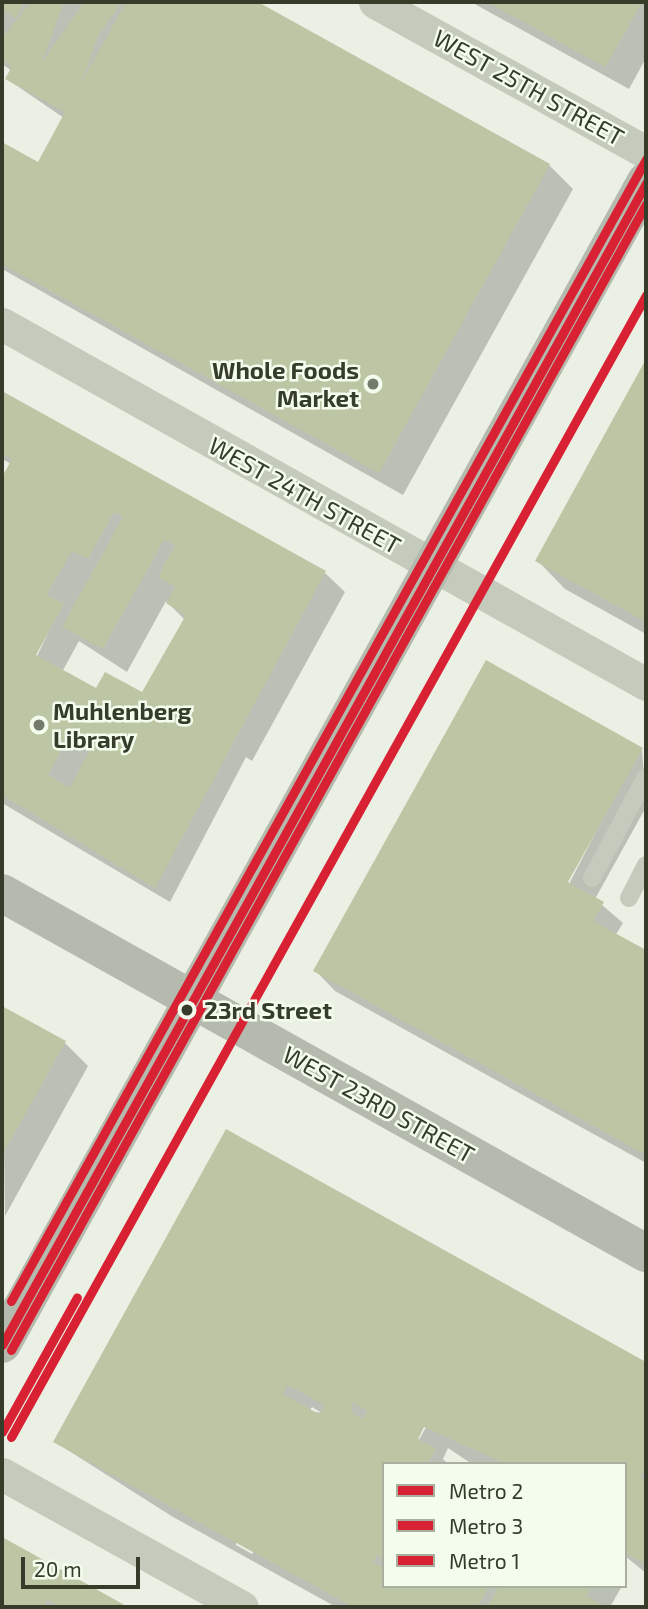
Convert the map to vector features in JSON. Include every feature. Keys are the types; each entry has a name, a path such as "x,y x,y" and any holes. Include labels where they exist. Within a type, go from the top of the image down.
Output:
{"main road":[{"path":"2,1344 646,181"},
{"name":"WEST 23RD STREET","path":"2,893 646,1253"}],"street":[{"name":"WEST 25TH STREET","path":"374,2 646,152"},
{"name":"WEST 24TH STREET","path":"2,324 646,684"},
{"path":"2,1474 242,1607"}],"lane":[{"path":"592,878 646,777"},
{"path":"629,898 646,865"}],"building":[{"path":"2,2 24,2 16,18 2,10"},
{"path":"30,2 64,2 41,64 84,2 122,2 99,34 81,83 126,2 258,2 550,164 379,473 2,264 2,142 38,162 65,112 5,79 12,66 2,60 2,38"},
{"path":"487,2 642,2 605,67"},
{"path":"646,359 646,622 535,561"},
{"path":"2,391 326,571 155,888 2,795 2,477 12,459 2,454","holes":["114,512 123,517 62,627 103,649 164,540 175,545 158,577 175,587 166,603 186,615 142,692 105,672 96,688 36,655 64,604 47,595 72,551 88,559","71,734 92,746 70,788 48,775"]},
{"path":"486,660 643,748 568,882 604,902 593,921 646,950 646,1155 313,971"},
{"path":"2,1006 66,1041 2,1156"},
{"path":"226,1129 646,1362 646,1467 641,1477 646,1480 646,1565 627,1554 627,1462 502,1462 424,1427 418,1439 436,1449 428,1462 382,1462 382,1558 377,1555 373,1562 382,1568 382,1588 488,1588 478,1607 353,1607 53,1442","holes":["288,1385 324,1405 319,1414 282,1394","351,1402 367,1411 363,1419 353,1413"]},
{"path":"2,1537 128,1607 61,1607 47,1600 43,1607 2,1607"},
{"path":"498,1588 590,1588 586,1596 606,1607 487,1607"}],"metro line":[{"name":"1","path":"11,1301 646,159"},
{"name":"2","path":"2,1345 646,183"},
{"name":"3","path":"11,1350 646,204"},
{"name":"1","path":"11,1437 646,295"},
{"name":"2","path":"2,1432 77,1297"}],"place":[{"name":"Whole Foods Market","path":"373,384"},
{"name":"Muhlenberg Library","path":"39,725"},
{"name":"23rd Street","path":"187,1010"}]}
